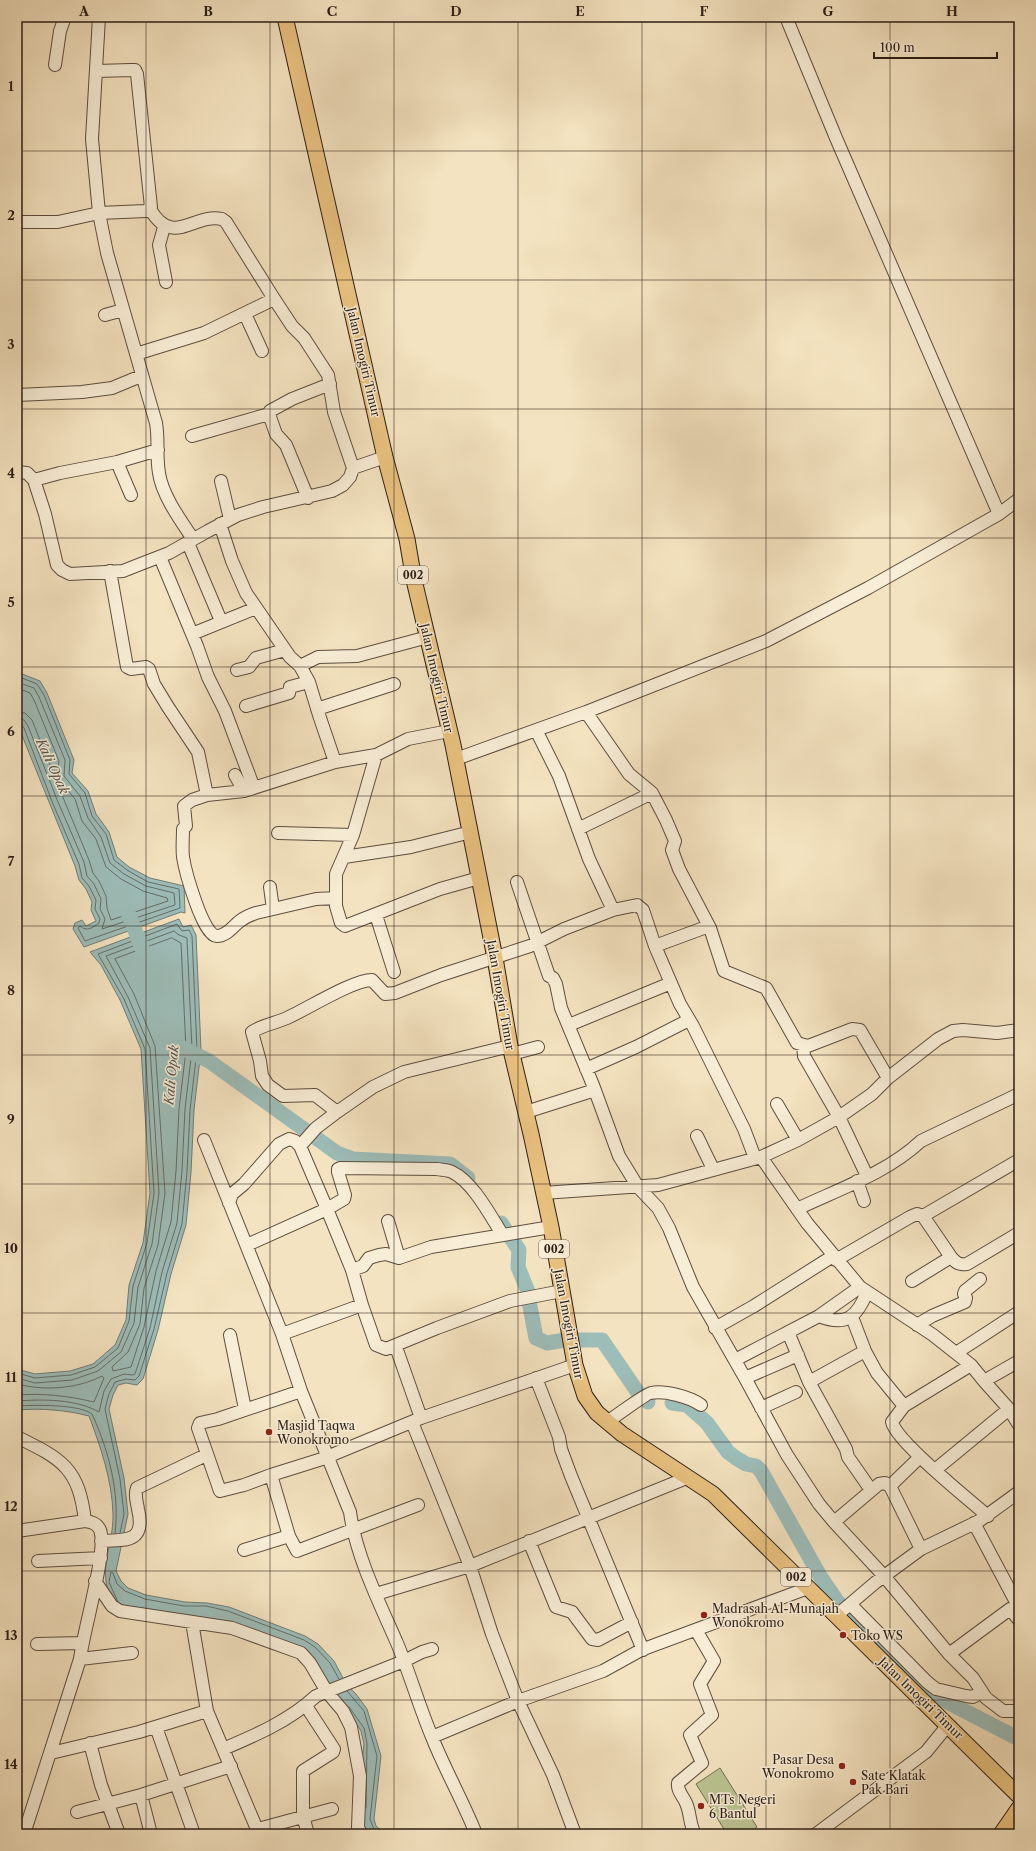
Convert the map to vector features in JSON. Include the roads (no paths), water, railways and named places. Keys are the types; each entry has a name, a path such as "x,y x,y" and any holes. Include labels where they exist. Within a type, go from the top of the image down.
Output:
{"main road":[{"name":"Jalan Imogiri Timur","path":"285,17 385,457 407,539 414,580 456,759 496,958 511,1050 551,1227 574,1365 585,1396 597,1413 607,1422 689,1477 721,1501 808,1588 844,1609 948,1725 1019,1796"},
{"path":"1001,1834 1019,1808"}],"street":[{"path":"55,65 60,31 65,17"},
{"path":"99,17 92,139 99,213 106,253 156,423 158,436 159,475 190,541 222,621"},
{"path":"786,17 836,138 999,514"},
{"path":"17,472 27,473 34,480 45,514 57,565 62,570 70,574 123,571 160,557 225,522 263,507 308,498 332,491 343,485 350,477 353,468 334,412 328,375 274,299 222,219 215,218 181,227 164,227 157,221 150,209 152,204 137,74 134,70 97,70"},
{"path":"17,222 58,222 99,213 146,211 150,209"},
{"path":"164,227 159,244 166,282"},
{"path":"136,354 204,333 274,299"},
{"path":"105,315 123,310"},
{"path":"245,314 262,351"},
{"path":"17,396 112,388 141,376"},
{"path":"192,436 269,414 270,411 292,399 330,384"},
{"path":"269,414 276,434 286,444 308,498"},
{"path":"34,480 117,462 158,450"},
{"path":"353,468 385,457"},
{"path":"117,462 131,495"},
{"path":"221,481 225,522 239,577 256,608 290,657 300,666 309,682 335,762"},
{"path":"456,759 586,712 766,641 868,588 999,514 1019,499"},
{"path":"160,557 208,677 225,711 249,790"},
{"path":"110,571 127,665 131,669 145,667 149,669 154,684 198,752 207,795"},
{"path":"192,634 256,608"},
{"path":"300,666 318,657 357,656 428,637"},
{"path":"237,670 249,667 256,658 285,650"},
{"path":"246,706 289,693 290,687 309,682"},
{"path":"317,709 394,684"},
{"path":"586,712 629,774 652,793 675,841 672,850 679,869 709,926 724,971 766,988 797,1043 803,1046 808,1046 856,1028 862,1033 888,1078"},
{"path":"536,730 559,776 589,860 613,910"},
{"path":"336,898 316,899 248,915 232,930 217,936 212,934 202,920 183,856 183,829 186,826 183,813 184,806 207,795 249,790 335,762 376,755 408,738 449,731"},
{"path":"376,755 353,835 336,874 336,898 342,925 376,915 440,889 479,878"},
{"path":"235,776 249,790"},
{"path":"578,829 652,793"},
{"path":"344,857 411,847 471,832"},
{"path":"278,833 353,835"},
{"path":"517,882 549,976 556,984 562,1008 595,1090 619,1156 638,1187 658,1208 669,1228 693,1287 787,1455 819,1504 884,1576 948,1654 973,1678 982,1692 1003,1711 1019,1711"},
{"path":"270,887 273,909"},
{"path":"337,1112 315,1095 283,1096 268,1085 262,1076 260,1061 252,1032 290,1016 346,988 367,981 372,980 385,994 391,994 496,958 613,910 637,905 640,906 643,910 655,946 680,1004 758,1157 835,1258 864,1290 917,1325 971,1365 1009,1409 1019,1425"},
{"path":"376,915 394,972"},
{"path":"655,946 709,926"},
{"path":"569,1025 671,983"},
{"path":"586,1068 636,1047 689,1020"},
{"path":"543,1194 658,1185 758,1157 798,1140 839,1117 872,1094 888,1078 938,1039 953,1031 963,1030 997,1033 1019,1030"},
{"path":"803,1046 804,1056 839,1117 862,1178 864,1201"},
{"path":"302,1144 316,1128 337,1112 373,1087 404,1072 511,1050 538,1047"},
{"path":"526,1112 595,1090"},
{"path":"797,1209 862,1178 908,1153 921,1141 1019,1094"},
{"path":"777,1104 798,1140"},
{"path":"697,1136 713,1169"},
{"path":"229,1203 232,1194 244,1184 279,1144 289,1139 302,1144 352,1270 376,1345 384,1349 396,1347 437,1328 510,1301 562,1291"},
{"path":"204,1140 282,1334 301,1391 350,1512 352,1530 376,1594 404,1661 432,1737 466,1809 476,1834"},
{"path":"923,1216 1019,1160"},
{"path":"247,1245 327,1209 344,1199 345,1195 338,1172 338,1169 340,1168 437,1169 450,1171 460,1176 505,1234"},
{"path":"715,1328 835,1258 918,1214 923,1216 955,1262 961,1265 967,1264 1019,1233"},
{"path":"388,1221 399,1258"},
{"path":"352,1270 363,1266 369,1258 379,1255 386,1254 399,1258 431,1247 551,1227"},
{"path":"912,1281 951,1257"},
{"path":"917,1325 932,1316 965,1302 965,1291 980,1279"},
{"path":"735,1360 820,1316 864,1290"},
{"path":"820,1316 838,1322 852,1317 859,1310 864,1290"},
{"path":"282,1334 362,1305"},
{"path":"956,1353 1019,1312"},
{"path":"852,1317 865,1351 877,1373 904,1406"},
{"path":"788,1332 809,1382 846,1449 848,1457 871,1490"},
{"path":"230,1335 245,1409"},
{"path":"396,1347 417,1420 470,1566 492,1634 518,1701 553,1775 576,1834"},
{"path":"809,1382 865,1351"},
{"path":"745,1378 798,1355"},
{"path":"984,1381 1019,1361"},
{"path":"301,1391 218,1419 200,1423 198,1428 206,1455 220,1491 244,1485 328,1457 417,1420 574,1365"},
{"path":"971,1365 904,1406 894,1417 892,1422 893,1427 920,1457 988,1516"},
{"path":"536,1378 559,1437 562,1452 588,1519 643,1650"},
{"path":"607,1422 651,1392 674,1394 692,1400 701,1405"},
{"path":"761,1408 796,1392"},
{"path":"935,1470 1009,1409"},
{"path":"17,1437 47,1451 60,1460 78,1486 83,1501 85,1520"},
{"path":"106,1541 131,1540 136,1536 140,1526 136,1498 137,1488 206,1455"},
{"path":"890,1486 920,1457"},
{"path":"271,1475 289,1536 295,1549 300,1551 418,1505"},
{"path":"376,1594 470,1566 689,1477"},
{"path":"834,1522 871,1490 881,1483 885,1483 890,1486 921,1549"},
{"path":"982,1692 973,1697 936,1689 844,1609 884,1576 921,1549 988,1516 1019,1492"},
{"path":"17,1531 85,1520 92,1522 98,1527 106,1541"},
{"path":"974,1523 1015,1606 1019,1620"},
{"path":"244,1550 289,1536"},
{"path":"24,1834 80,1659 95,1581 106,1541"},
{"path":"529,1541 555,1605 558,1608 572,1612 592,1639 598,1640 632,1622"},
{"path":"38,1561 101,1558"},
{"path":"95,1581 112,1606 120,1611 232,1628 301,1653 310,1663 343,1711 351,1727 360,1767 358,1827 361,1834"},
{"path":"432,1737 518,1701 603,1672 643,1650 808,1588"},
{"path":"948,1654 1015,1606"},
{"path":"192,1622 207,1711 259,1832 303,1816 332,1809"},
{"path":"695,1834 691,1827 687,1805 678,1787 678,1783 702,1763 690,1735 712,1716 700,1684 714,1661 696,1630"},
{"path":"37,1644 82,1643"},
{"path":"223,1749 267,1730 306,1706 316,1696 404,1661 432,1648"},
{"path":"80,1659 132,1653"},
{"path":"306,1706 334,1749 333,1752 303,1771 303,1816 308,1834"},
{"path":"51,1753 156,1727 207,1711"},
{"path":"816,1834 926,1752 948,1725"},
{"path":"156,1727 194,1834"},
{"path":"90,1744 107,1804 119,1834"},
{"path":"78,1812 141,1795 231,1766"},
{"path":"141,1795 151,1834"}],"water":[{"path":"17,672 40,681 47,693 74,760 72,773 88,791 96,814 109,832 117,857 129,867 150,878 184,886 185,913 181,912 84,947 73,929 75,923 82,920 86,926 96,921 91,910 92,902 86,889 79,880 75,866 17,723"},
{"path":"179,919 183,927 191,925 196,935 201,1050 194,1110 191,1172 186,1225 171,1274 158,1330 143,1379 137,1385 126,1383 118,1385 109,1409 124,1478 128,1514 116,1571 121,1581 128,1588 146,1595 185,1602 207,1603 229,1607 305,1636 318,1644 334,1661 343,1678 343,1681 356,1694 367,1709 381,1756 374,1819 376,1826 385,1834 365,1834 361,1828 362,1761 364,1744 361,1731 352,1716 300,1656 267,1642 117,1606 110,1595 106,1584 105,1573 113,1514 111,1489 102,1452 89,1416 53,1410 17,1410 17,1369 35,1374 70,1371 93,1364 115,1345 126,1320 129,1285 143,1243 150,1193 141,1049 120,1000 101,965 90,952"}],"waterway":[{"name":"Kali Opak","path":"127,910 144,953"},
{"path":"183,1048 209,1061 337,1153 353,1159 450,1164 468,1178"},
{"path":"501,1223 519,1250 518,1267 529,1294"},
{"path":"529,1301 536,1338 547,1343 565,1340"},
{"path":"577,1340 602,1340 639,1394 648,1402"},
{"path":"672,1403 687,1405 707,1423 728,1452 746,1464 756,1466 761,1471 820,1576 837,1601 921,1686 932,1694 1019,1739"}],"place":[{"name":"Masjid Taqwa Wonokromo","path":"269,1432"},
{"name":"Madrasah Al-Munajah Wonokromo","path":"704,1615"},
{"name":"Toko WS","path":"843,1635"},
{"name":"Pasar Desa Wonokromo","path":"842,1766"},
{"name":"Sate Klatak Pak Bari","path":"853,1782"},
{"name":"MTs Negeri 6 Bantul","path":"701,1806"}]}
